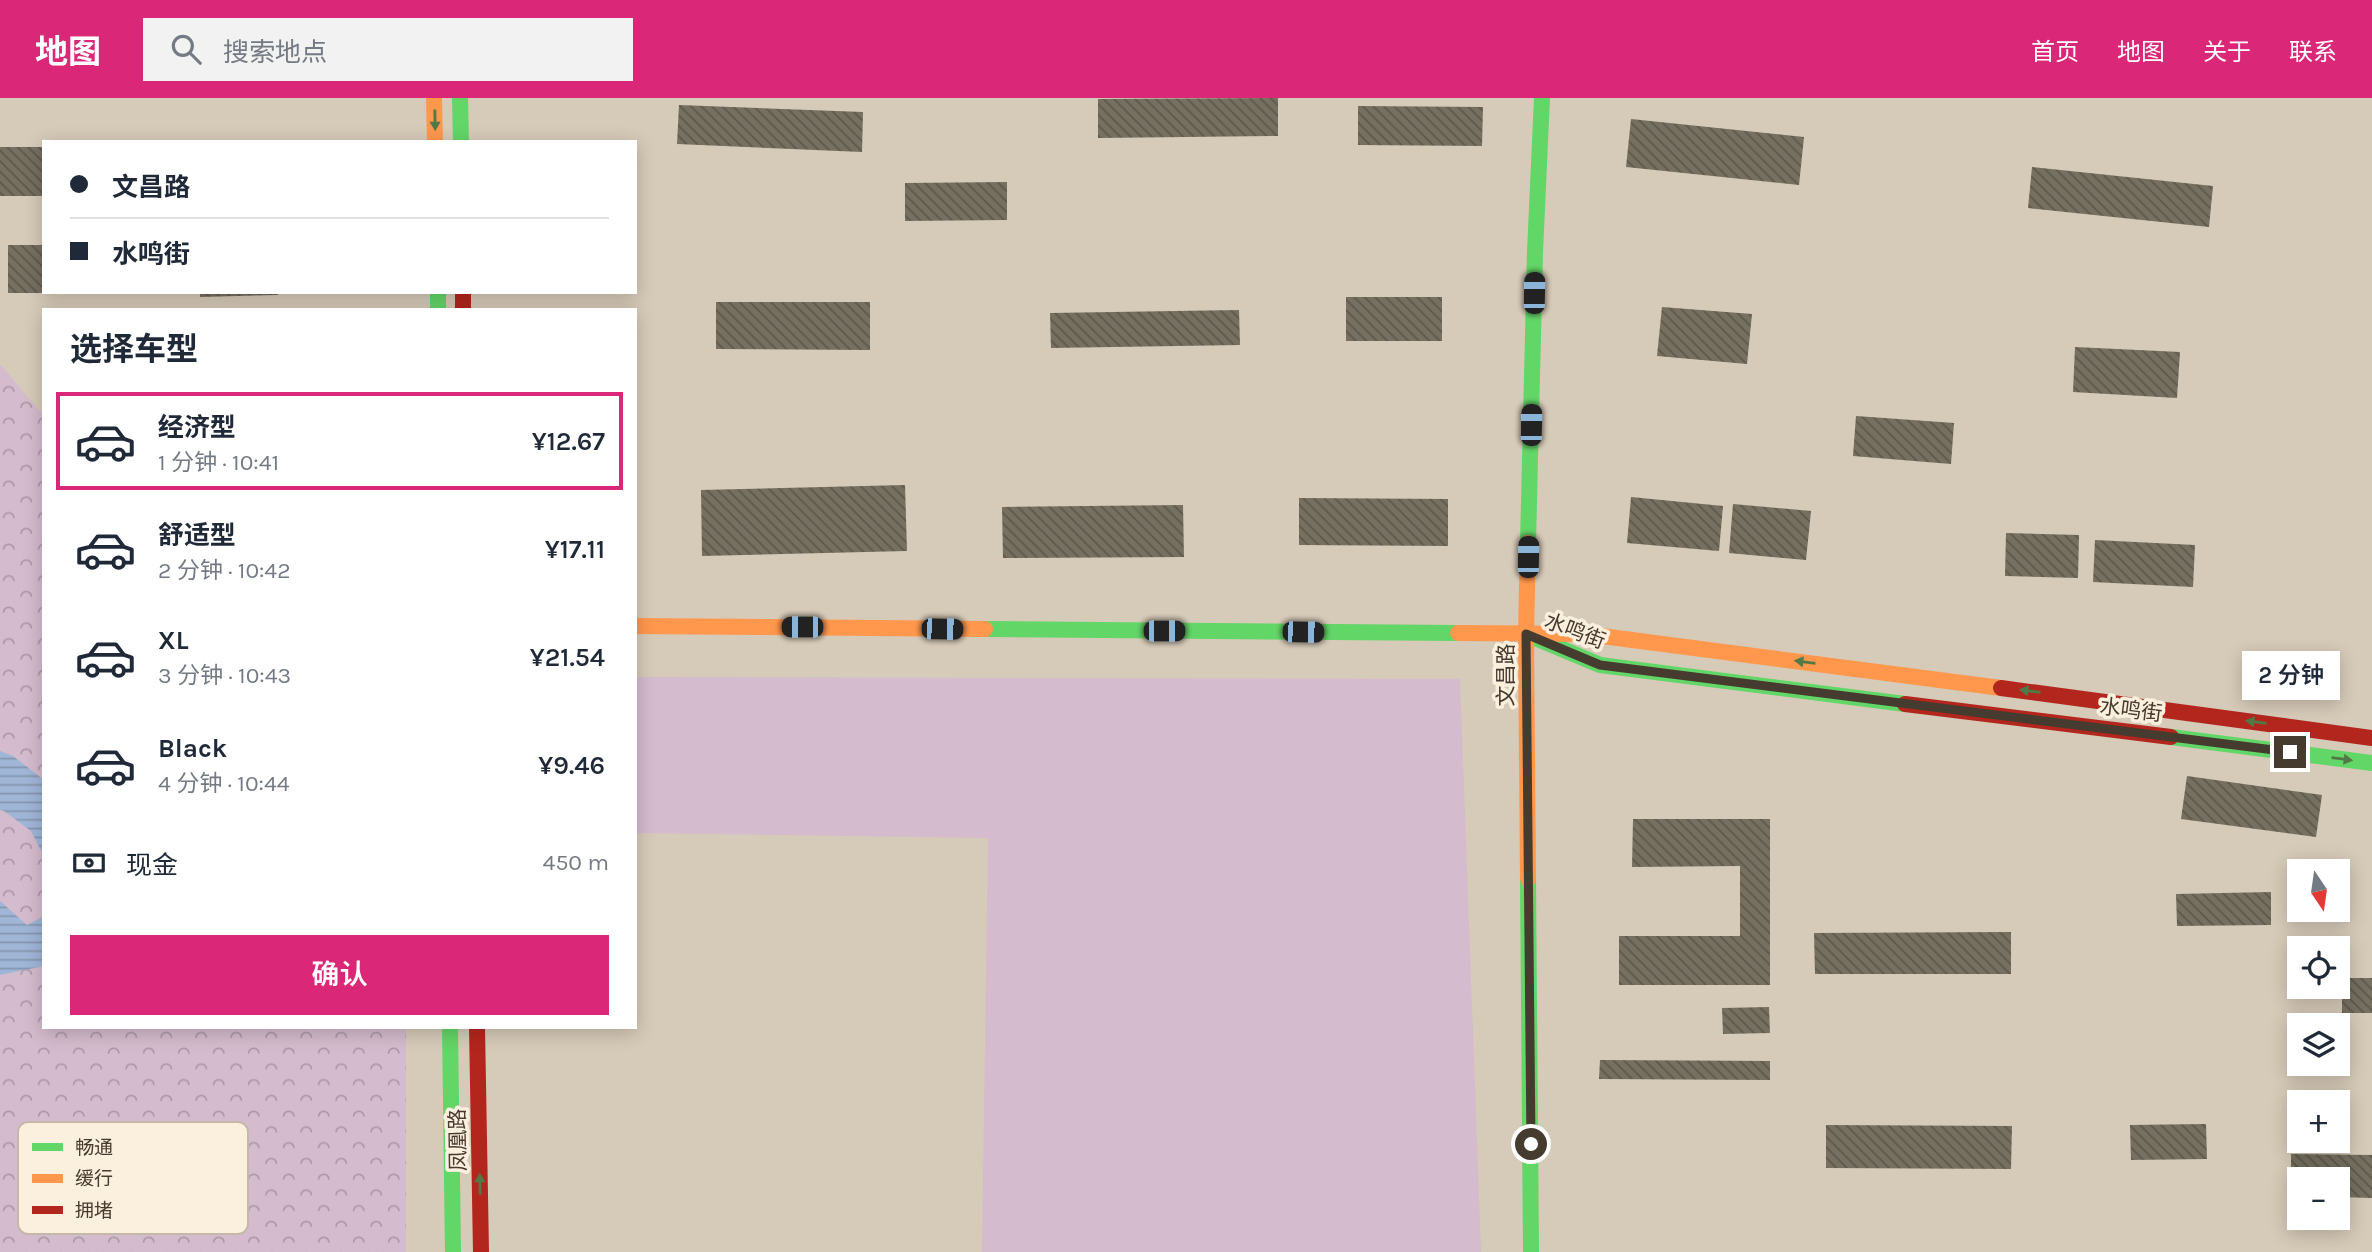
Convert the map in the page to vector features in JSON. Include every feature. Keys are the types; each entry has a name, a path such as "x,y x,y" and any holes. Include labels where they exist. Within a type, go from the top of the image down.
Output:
{"main road":[{"path":"434,98 435,140"},
{"path":"460,98 461,140"},
{"name":"文昌路","path":"1531,1252 1526,634 1535,252 1542,98"},
{"path":"637,626 1526,634"},
{"name":"水鸣街","path":"1526,634 1586,634 2372,738"},
{"name":"水鸣街","path":"1526,634 1600,665 2372,763"},
{"name":"凤凰路","path":"450,1029 453,1252"},
{"name":"凤凰路","path":"477,1029 481,1252"}],"green space":[{"path":"0,364 42,414 42,1029 406,1029 406,1252 0,1252"},
{"path":"637,677 1460,679 1481,1252 982,1252 988,838 637,833"}],"water":[{"path":"0,751 13,756 42,778 42,852 31,831 0,810"},
{"path":"0,901 27,925 42,917 42,966 0,975"}],"building":[{"path":"1278,98 1278,136 1098,138 1098,99"},
{"path":"679,105 863,112 862,152 677,144"},
{"path":"1358,106 1483,107 1482,146 1358,145"},
{"path":"1631,119 1804,137 1799,185 1626,167"},
{"path":"0,147 42,147 42,196 0,196"},
{"path":"2032,167 2213,186 2209,227 2028,208"},
{"path":"1007,182 1007,220 905,221 905,183"},
{"path":"8,245 42,245 42,293 8,293"},
{"path":"200,294 278,294 278,295 200,297"},
{"path":"1346,297 1442,297 1442,341 1346,341"},
{"path":"716,302 870,302 870,350 716,349"},
{"path":"1662,307 1752,314 1747,364 1657,356"},
{"path":"1239,310 1240,345 1051,348 1050,313"},
{"path":"2075,347 2180,352 2177,398 2073,392"},
{"path":"1856,416 1954,423 1951,464 1853,456"},
{"path":"905,485 907,551 702,556 701,490"},
{"path":"1631,497 1723,506 1719,551 1627,543"},
{"path":"1299,498 1448,499 1448,546 1299,545"},
{"path":"1733,504 1811,511 1806,560 1729,553"},
{"path":"1183,505 1184,557 1003,558 1002,507"},
{"path":"2006,533 2079,535 2078,578 2005,576"},
{"path":"2095,540 2195,545 2193,587 2093,582"},
{"path":"2187,776 2322,795 2316,837 2181,819"},
{"path":"1633,819 1770,819 1770,985 1619,985 1619,936 1740,936 1740,866 1632,867"},
{"path":"2271,892 2271,925 2177,926 2176,894"},
{"path":"2011,932 2011,974 1815,974 1814,933"},
{"path":"2350,978 2372,978 2372,1013 2342,1013 2342,999 2350,999"},
{"path":"1769,1007 1770,1033 1723,1034 1722,1008"},
{"path":"1600,1060 1770,1061 1770,1080 1599,1079"},
{"path":"2206,1124 2207,1159 2131,1160 2130,1125"},
{"path":"1826,1125 2012,1126 2011,1169 1826,1168"},
{"path":"2291,1154 2372,1155 2372,1198 2350,1197 2350,1167 2291,1167"}],"traffic: fast":[{"path":"460,98 461,140"},
{"path":"1528,543 1535,252 1542,98"},
{"path":"438,294 438,308"},
{"path":"985,629 1458,633"},
{"path":"1538,639 1600,665 1905,704"},
{"path":"2171,737 2372,763"},
{"path":"1528,879 1531,1252"},
{"path":"450,1029 453,1252"}],"traffic: slow":[{"path":"434,98 435,140"},
{"path":"1528,543 1528,879"},
{"path":"637,626 985,629"},
{"path":"1458,633 1586,634 2001,688"}],"traffic: jam":[{"path":"463,294 463,308"},
{"path":"2001,688 2372,738"},
{"path":"1905,704 2171,737"},
{"path":"477,1029 481,1252"}],"route":[{"path":"1531,1144 1526,634 1600,665 2290,752"}]}
